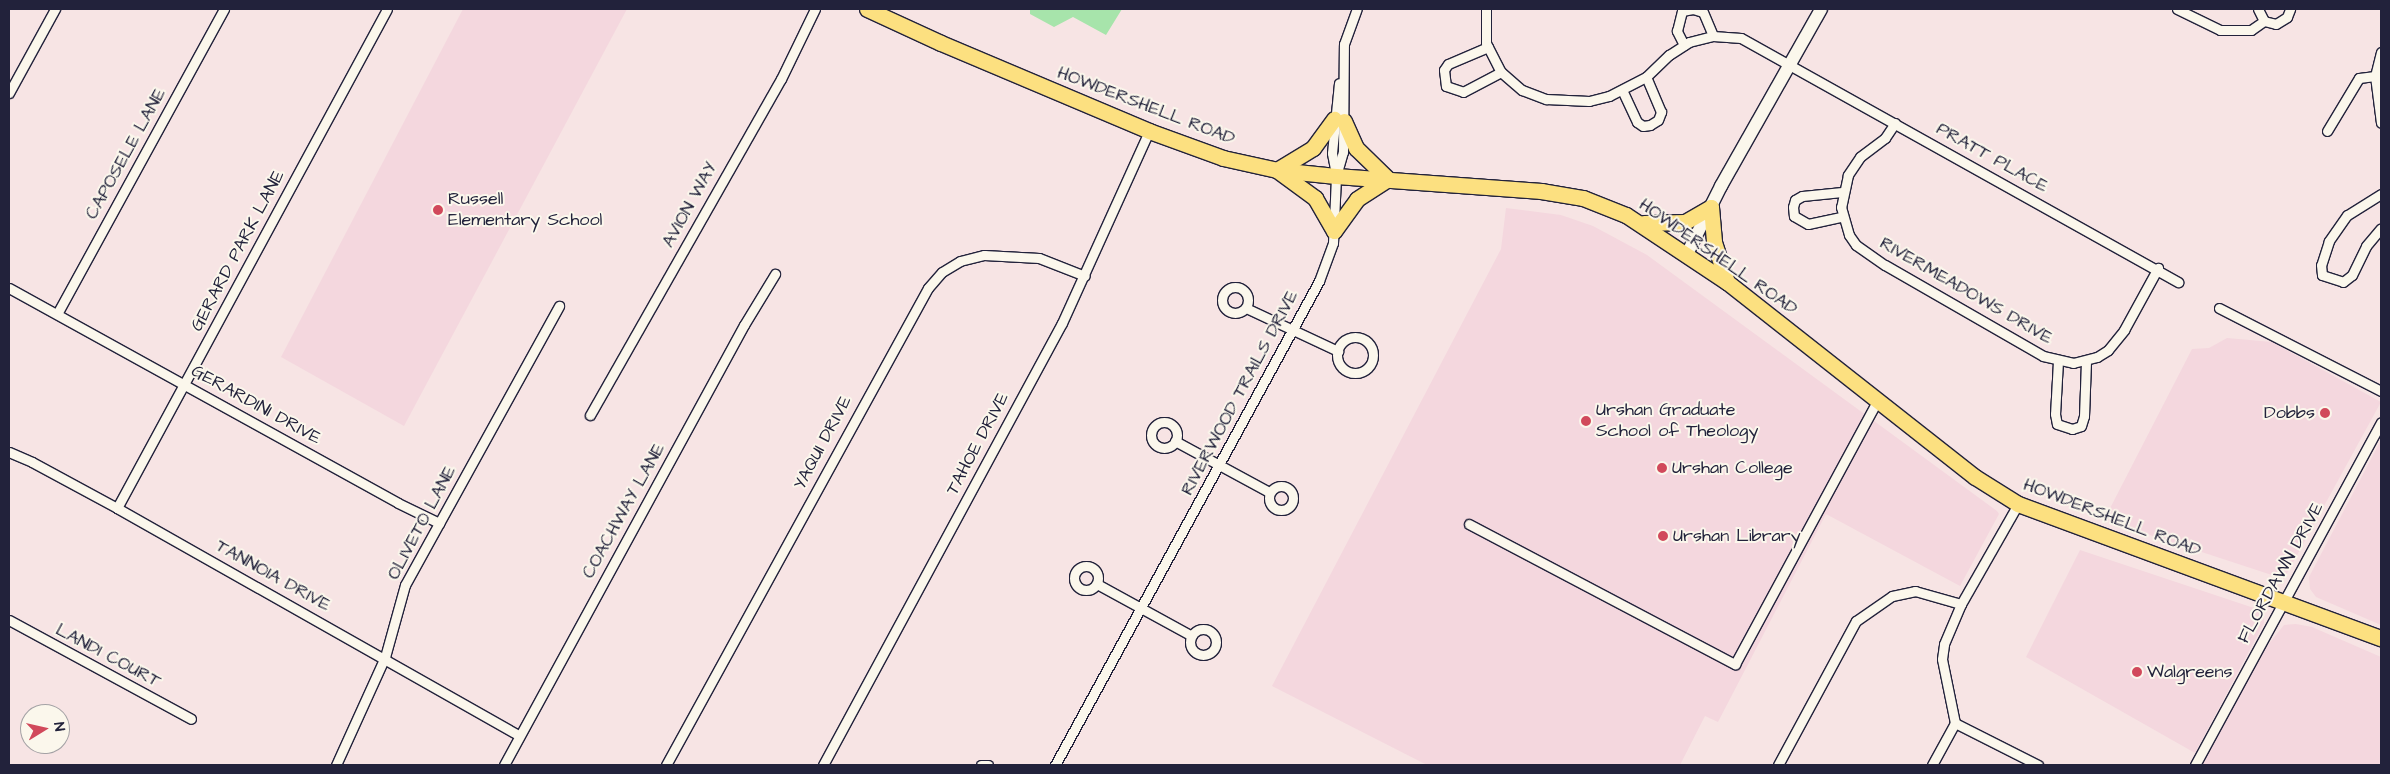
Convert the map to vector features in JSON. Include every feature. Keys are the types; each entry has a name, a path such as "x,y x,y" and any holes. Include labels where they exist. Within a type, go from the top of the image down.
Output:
{"main road":[{"name":"HOWDERSHELL ROAD","path":"867,9 940,43 1149,131 1223,158 1277,170 1336,176 1499,186 1583,198 1639,222 1727,282 1878,399 1974,477 2018,504 2092,534 2285,601 2381,638"},
{"path":"1339,120 1356,148 1388,179 1357,199 1334,231 1315,198 1277,170 1313,148 1339,120"},
{"path":"1639,222 1662,225 1685,222 1711,207 1714,242 1727,282"}],"street":[{"path":"9,93 55,9"},
{"name":"CAPOSELE LANE","path":"57,314 224,9"},
{"name":"GERARD PARK LANE","path":"117,508 387,9"},
{"name":"AVION WAY","path":"590,415 781,79 815,9"},
{"name":"RIVERWOOD TRAILS DRIVE","path":"1055,765 1220,466 1242,419 1319,281 1333,243 1336,176 1332,153 1339,120 1344,44 1357,9"},
{"path":"1486,9 1488,47 1501,72 1522,90 1546,99 1589,101 1622,92 1646,77 1684,45 1713,36 1703,12 1693,9 1682,12 1677,31 1684,45"},
{"path":"1687,254 1820,9"},
{"path":"2177,9 2220,30 2252,30 2264,21 2282,22 2290,9"},
{"path":"2258,9 2264,21"},
{"name":"PRATT PLACE","path":"1713,36 1741,38 2158,268 2178,282"},
{"path":"1488,47 1448,64 1444,70 1446,86 1463,92 1501,72"},
{"path":"2381,52 2375,76 2381,123"},
{"path":"2327,131 2359,78 2375,76"},
{"path":"1622,92 1637,122 1643,126 1650,125 1658,120 1661,112 1646,77"},
{"name":"RIVERMEADOWS DRIVE","path":"1895,123 1885,138 1860,158 1842,192 1842,217 1856,245 1884,265 2058,361 2086,361"},
{"name":"TAHOE DRIVE","path":"823,765 1062,323 1085,276 1149,131"},
{"path":"1842,192 1802,196 1795,200 1793,207 1794,216 1808,224 1842,217"},
{"path":"2381,194 2347,215 2329,241 2321,265 2322,275 2343,282 2352,275 2366,246 2381,228"},
{"name":"YAQUI DRIVE","path":"666,765 928,288 942,272 960,261 984,255 1039,258 1085,276"},
{"path":"2058,361 2055,414 2057,424 2072,429 2081,426 2084,416 2086,361 2116,342 2158,268"},
{"name":"COACHWAY LANE","path":"504,765 744,325 775,274"},
{"name":"GERARDINI DRIVE","path":"9,288 439,523"},
{"name":"OLIVETO LANE","path":"336,765 385,657 406,585 559,306"},
{"path":"1246,308 1338,351"},
{"path":"2219,308 2381,391"},
{"path":"1360,337 1371,346 1373,360 1365,371 1351,373 1340,365 1338,351 1346,340 1360,337"},
{"path":"1469,524 1735,664 1878,399"},
{"name":"FLORDAWN DRIVE","path":"2195,765 2381,422"},
{"path":"1175,441 1269,492"},
{"name":"TANNOIA DRIVE","path":"9,452 32,462 117,508 385,657 519,736"},
{"path":"1932,765 1955,722 1942,659 1944,644 1961,604 2018,504"},
{"path":"1097,584 1192,636"},
{"path":"1778,765 1856,620 1892,596 1915,591 1961,604"},
{"name":"LANDI COURT","path":"9,620 192,719"},
{"path":"1955,722 2038,765"},
{"path":"981,765 988,765"}],"shaded area":[{"name":"Russell Elementary School","path":"463,9 627,9 404,426 281,357"},
{"name":"Urshan College","path":"1506,208 1561,215 1593,226 1647,255 1997,511 1999,514 1960,586 1826,514 1718,722 1705,716 1680,765 1427,765 1272,686 1501,249"},
{"path":"2227,338 2272,342 2381,402 2284,579 2104,520 2192,349 2209,348"},
{"path":"2381,440 2381,625 2316,597 2310,589 2309,577"},
{"path":"2080,550 2260,610 2264,616 2264,623 2195,753 2026,657"},
{"path":"2296,624 2312,627 2381,657 2381,765 2201,765 2260,655 2284,625"}],"green space":[{"path":"1030,9 1122,9 1106,35 1073,17 1054,27 1030,14"}],"place":[{"name":"Russell Elementary School","path":"438,210"},
{"name":"Dobbs","path":"2325,413"},
{"name":"Urshan Graduate School of Theology","path":"1586,421"},
{"name":"Urshan College","path":"1662,468"},
{"name":"Urshan Library","path":"1663,536"},
{"name":"Walgreens","path":"2137,672"}]}
